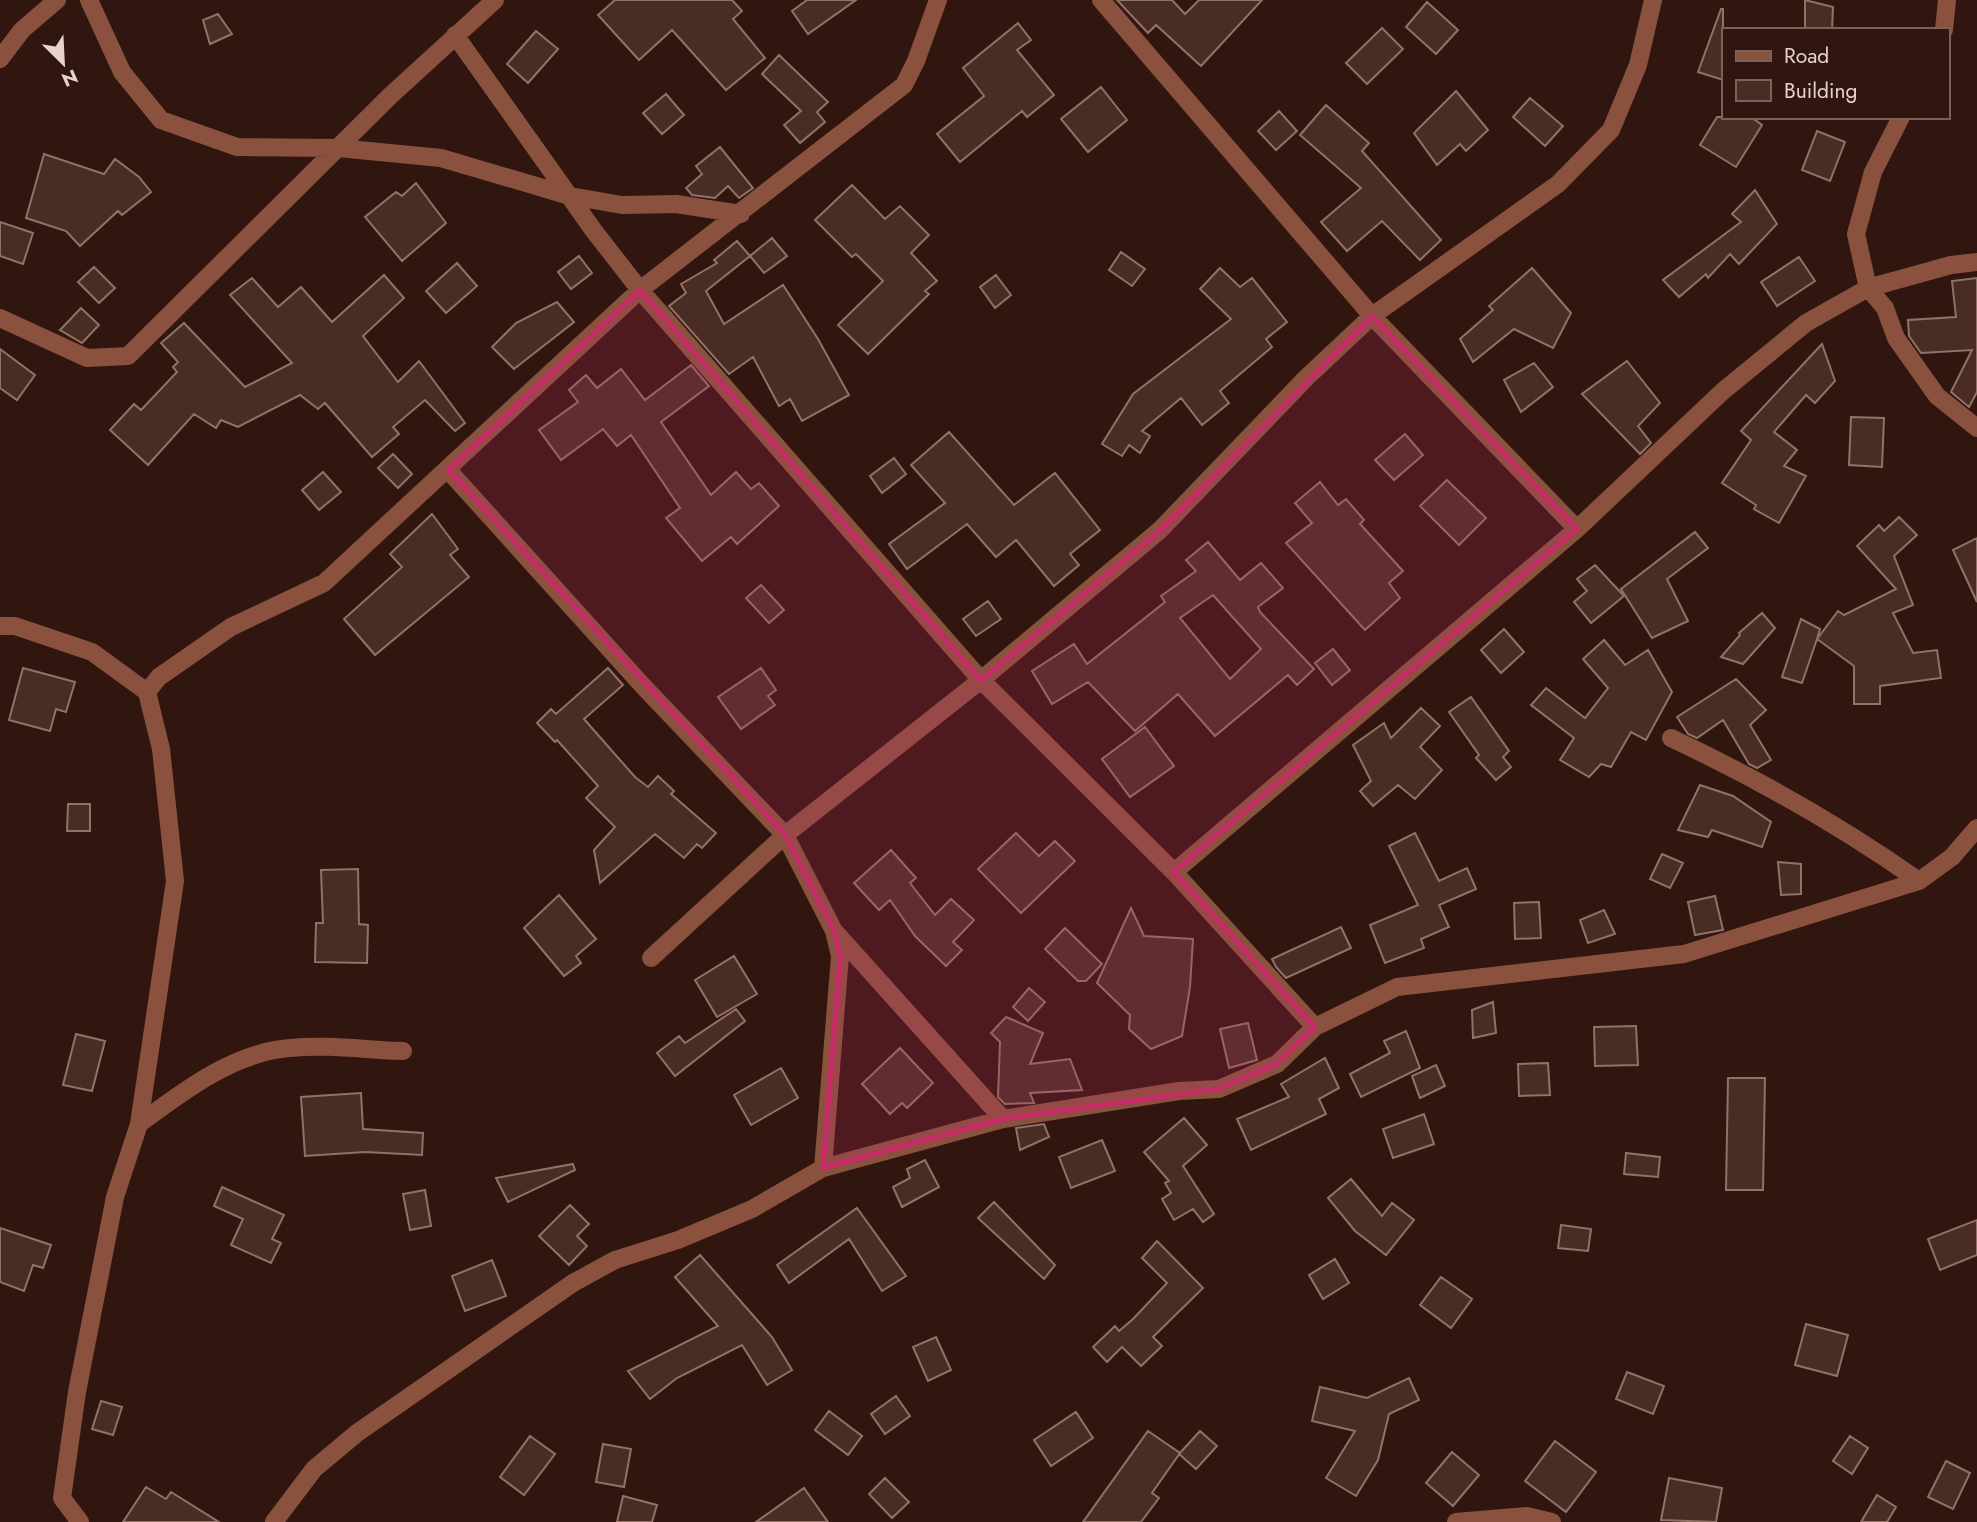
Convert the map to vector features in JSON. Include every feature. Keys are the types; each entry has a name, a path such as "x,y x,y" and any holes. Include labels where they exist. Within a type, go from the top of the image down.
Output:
{"street":[{"path":"0,59 23,30 57,0"},
{"path":"89,0 122,72 161,120 237,147 338,148 441,158 570,196 622,205 676,204 741,214"},
{"path":"0,318 87,358 128,356 338,148 495,0"},
{"path":"147,692 159,677 231,628 324,583 640,290 904,85 916,61 938,0"},
{"path":"1101,0 1372,316 1577,529"},
{"path":"651,958 785,835 981,680 1160,530 1306,378 1372,316 1558,184 1611,130 1638,65 1653,0"},
{"path":"1944,28 1947,0"},
{"path":"455,35 594,232 640,290 981,680 1174,872 1315,1027"},
{"path":"1899,119 1873,172 1856,234 1868,288 1885,308 1896,338 1937,396 1977,428"},
{"path":"1174,872 1577,529 1744,374 1806,323 1868,288 1951,265 1977,262"},
{"path":"448,470 643,686 785,835 834,931 840,956 823,1168"},
{"path":"0,625 15,626 92,652 147,692 161,749 174,881 139,1124 115,1197 77,1392 62,1498 80,1522"},
{"path":"1671,738 1732,767 1846,830 1919,881"},
{"path":"274,1522 314,1469 357,1433 573,1283 615,1260 678,1240 751,1209 823,1168 1003,1119 1179,1091 1219,1089 1277,1064 1315,1027 1397,987 1684,954 1919,881 1952,857 1977,828"},
{"path":"834,931 1003,1119"},
{"path":"139,1124 188,1088 248,1059 289,1048 403,1051"},
{"path":"1456,1522 1527,1516 1552,1522"}],"highlighted area":[{"path":"640,290 981,680 1160,530 1372,316 1577,529 1174,872 1315,1027 1277,1064 1219,1089 1003,1119 823,1168 840,956 834,931 785,835 448,470"}],"building":[{"path":"615,0 732,0 742,11 733,19 765,58 726,90 672,30 639,60 598,15"},
{"path":"807,0 856,0 808,34 792,11"},
{"path":"1117,0 1172,0 1185,14 1199,0 1262,0 1201,66 1156,25 1148,33"},
{"path":"1805,0 1833,7 1832,28 1805,28"},
{"path":"1427,2 1458,30 1436,54 1406,27"},
{"path":"1721,9 1723,9 1722,80 1698,72"},
{"path":"218,14 232,34 210,44 203,20"},
{"path":"1018,23 1031,40 1017,50 1054,95 1027,117 1022,111 960,162 937,134 984,96 963,68"},
{"path":"1382,28 1403,49 1367,84 1346,63"},
{"path":"536,31 558,49 528,83 507,64"},
{"path":"779,55 828,102 817,112 825,122 800,143 784,125 801,111 762,74"},
{"path":"1101,87 1127,120 1088,152 1061,119"},
{"path":"1456,91 1488,130 1466,151 1460,144 1437,165 1414,133"},
{"path":"666,94 684,115 662,134 643,113"},
{"path":"1530,98 1563,126 1545,146 1513,117"},
{"path":"1326,105 1369,143 1362,151 1441,240 1420,260 1382,221 1347,251 1321,222 1361,188 1300,135"},
{"path":"1279,111 1297,131 1276,150 1258,131"},
{"path":"1717,117 1754,119 1762,125 1736,167 1700,145"},
{"path":"1817,131 1845,142 1830,181 1802,170"},
{"path":"720,147 753,188 739,198 728,186 715,198 692,195 686,188 702,174 696,166"},
{"path":"44,154 104,174 115,159 139,177 151,192 122,215 118,211 80,246 66,231 26,218"},
{"path":"416,183 446,223 402,261 365,217 396,192 402,196"},
{"path":"852,185 885,219 900,206 929,235 911,253 937,281 925,291 929,294 868,354 838,325 883,281 856,254 852,257 815,220"},
{"path":"1755,190 1777,224 1739,264 1730,254 1708,278 1706,274 1679,297 1663,280 1741,222 1732,214"},
{"path":"0,222 33,233 23,264 0,256"},
{"path":"772,238 787,256 764,273 750,256"},
{"path":"737,241 750,256 706,291 724,324 783,285 818,339 849,395 802,421 790,399 779,406 753,357 729,374 669,306 686,293 681,284 717,263 714,260"},
{"path":"1121,252 1145,269 1132,286 1109,270"},
{"path":"579,256 592,273 571,289 558,272"},
{"path":"1799,257 1815,281 1777,306 1761,282"},
{"path":"457,263 477,286 446,313 426,291"},
{"path":"94,267 115,288 99,303 78,282"},
{"path":"1220,268 1240,287 1252,278 1287,322 1266,339 1272,347 1220,391 1229,403 1202,425 1181,398 1142,431 1150,436 1140,453 1129,445 1122,456 1102,444 1133,394 1231,319 1200,289"},
{"path":"1532,268 1571,313 1553,348 1514,329 1473,362 1460,339 1493,310 1489,306"},
{"path":"384,275 404,298 363,336 398,382 419,361 465,423 455,431 425,400 393,427 399,434 372,457 325,403 318,409 300,395 238,427 221,420 216,428 194,414 148,465 110,430 134,404 141,410 177,372 173,367 178,362 161,343 184,323 245,387 292,363 230,295 252,278 278,307 301,287 332,322"},
{"path":"996,275 1011,295 995,308 980,287"},
{"path":"1977,278 1977,392 1969,407 1951,392 1972,350 1921,353 1909,336 1908,320 1956,317 1952,281"},
{"path":"557,302 574,322 514,369 492,347 516,323"},
{"path":"81,308 99,325 82,343 60,330"},
{"path":"1822,344 1835,381 1815,403 1806,395 1774,432 1797,450 1784,466 1806,476 1779,523 1754,509 1756,505 1722,483 1751,440 1741,431"},
{"path":"0,349 35,375 17,400 0,388"},
{"path":"1627,361 1660,403 1638,426 1651,443 1640,454 1582,394"},
{"path":"1534,363 1553,387 1521,412 1504,380"},
{"path":"691,365 709,386 661,422 711,495 736,472 751,489 759,483 779,506 737,544 731,537 702,561 666,518 680,508 631,435 617,446 603,429 561,460 539,430 578,402 569,390 586,375 597,388 621,369 645,400"},
{"path":"1851,417 1884,418 1882,467 1849,465"},
{"path":"949,432 1014,505 1055,473 1100,530 1070,554 1079,565 1054,586 1016,540 996,557 967,524 907,569 889,544 945,503 911,465"},
{"path":"1405,434 1423,455 1394,480 1375,460"},
{"path":"393,454 412,474 398,488 378,468"},
{"path":"894,458 906,474 882,493 870,476"},
{"path":"323,472 341,492 319,510 302,490"},
{"path":"1447,480 1486,518 1459,545 1420,506"},
{"path":"1320,482 1338,505 1346,499 1364,520 1360,524 1403,571 1389,583 1400,598 1365,630 1286,543 1312,523 1295,503"},
{"path":"432,514 458,549 450,555 469,577 375,655 344,619 402,567 390,554"},
{"path":"1899,517 1917,535 1894,556 1913,605 1893,613 1913,653 1937,650 1941,678 1880,686 1880,704 1854,704 1854,666 1817,639 1838,611 1844,615 1896,589 1857,546 1879,525 1884,531"},
{"path":"1695,532 1708,548 1667,579 1688,621 1652,638 1621,589"},
{"path":"1977,538 1977,602 1953,550"},
{"path":"1208,542 1240,580 1261,563 1283,588 1258,607 1260,612 1314,669 1297,685 1288,675 1215,736 1178,694 1135,731 1088,682 1052,704 1032,671 1074,644 1087,664 1165,602 1161,596 1196,571 1186,560","holes":["1213,595 1261,649 1230,679 1180,618"]},
{"path":"1595,565 1624,596 1591,623 1574,602 1587,591 1577,579"},
{"path":"761,585 784,610 769,623 746,598"},
{"path":"988,601 1001,619 976,636 963,619"},
{"path":"1762,613 1775,628 1743,664 1721,657 1739,633"},
{"path":"1801,619 1820,629 1802,683 1782,677"},
{"path":"1504,629 1524,652 1501,673 1481,650"},
{"path":"1604,640 1625,665 1648,650 1672,692 1646,740 1631,732 1611,767 1601,764 1589,777 1560,760 1574,738 1531,705 1546,688 1585,718 1608,688 1583,659"},
{"path":"1333,649 1350,670 1332,685 1315,663"},
{"path":"23,668 75,682 66,712 56,709 50,731 9,720"},
{"path":"608,668 623,685 584,719 635,777 648,787 658,776 674,791 671,794 716,833 702,848 697,844 684,858 655,834 600,883 594,850 615,827 586,798 598,786 557,740 555,742 537,723 551,709 556,714"},
{"path":"761,668 776,690 768,696 775,705 741,729 718,697"},
{"path":"1736,679 1766,710 1750,725 1771,760 1757,768 1749,764 1723,720 1697,738 1688,734 1677,717"},
{"path":"1471,697 1509,751 1503,757 1511,767 1496,780 1476,758 1479,755 1449,712"},
{"path":"1421,708 1440,726 1420,747 1442,770 1415,799 1398,785 1373,806 1360,791 1371,781 1353,745 1384,723 1391,738"},
{"path":"1145,727 1174,766 1130,797 1102,759"},
{"path":"1700,785 1733,796 1771,822 1762,847 1712,830 1708,837 1678,830"},
{"path":"68,804 90,804 90,831 67,831"},
{"path":"1016,833 1039,856 1055,841 1075,861 1021,913 978,869"},
{"path":"1415,833 1439,881 1467,868 1476,889 1439,905 1449,927 1421,939 1424,948 1385,963 1370,925 1418,905 1389,846"},
{"path":"891,850 916,878 910,883 935,915 951,899 974,920 953,942 962,950 946,966 915,936 890,900 879,910 854,883"},
{"path":"1662,854 1683,863 1670,888 1650,879"},
{"path":"1778,862 1801,864 1801,894 1781,895"},
{"path":"358,869 359,924 368,925 367,963 315,962 316,923 323,923 321,870"},
{"path":"559,895 596,939 576,956 581,963 564,976 524,928"},
{"path":"1715,896 1723,930 1695,935 1688,902"},
{"path":"1539,902 1541,938 1515,939 1514,903"},
{"path":"1131,908 1144,936 1193,939 1190,987 1182,1036 1151,1049 1129,1029 1130,1015 1097,983"},
{"path":"1604,910 1615,934 1588,943 1580,920"},
{"path":"1341,927 1351,948 1286,978 1276,967 1272,959"},
{"path":"1065,928 1102,964 1086,981 1078,981 1045,949"},
{"path":"734,956 757,994 717,1017 695,980"},
{"path":"1029,988 1045,1002 1028,1021 1013,1007"},
{"path":"1493,1002 1496,1033 1473,1038 1472,1010"},
{"path":"736,1009 745,1021 675,1076 657,1053 679,1036 685,1043"},
{"path":"1006,1017 1043,1033 1030,1064 1070,1059 1082,1090 1030,1093 1034,1103 1005,1104 998,1097 1000,1042 991,1033"},
{"path":"1248,1023 1257,1060 1229,1068 1220,1029"},
{"path":"1636,1026 1638,1065 1595,1066 1594,1027"},
{"path":"1406,1031 1420,1068 1361,1097 1350,1074 1390,1053 1384,1041"},
{"path":"76,1034 105,1041 92,1091 63,1085"},
{"path":"900,1048 933,1083 907,1108 902,1103 890,1114 862,1084"},
{"path":"1325,1058 1339,1088 1319,1099 1326,1114 1251,1150 1237,1119 1289,1097 1281,1084"},
{"path":"1548,1063 1550,1095 1519,1096 1518,1064"},
{"path":"1436,1065 1445,1086 1420,1098 1412,1076"},
{"path":"781,1068 798,1098 751,1125 734,1095"},
{"path":"1728,1078 1765,1078 1763,1190 1726,1190"},
{"path":"361,1093 363,1129 423,1133 422,1155 365,1152 305,1156 301,1097"},
{"path":"1424,1114 1434,1144 1393,1158 1383,1129"},
{"path":"1184,1118 1207,1145 1183,1166 1214,1214 1203,1222 1193,1209 1174,1220 1162,1199 1171,1193 1165,1183 1169,1181 1144,1152"},
{"path":"1044,1124 1049,1137 1020,1150 1016,1128"},
{"path":"1102,1140 1115,1171 1071,1188 1059,1157"},
{"path":"1626,1153 1660,1157 1658,1177 1624,1174"},
{"path":"925,1160 939,1187 902,1207 893,1187 910,1178 907,1169"},
{"path":"573,1164 575,1170 508,1202 496,1178"},
{"path":"1351,1179 1382,1216 1392,1203 1414,1220 1386,1255 1355,1231 1328,1198"},
{"path":"222,1187 284,1215 272,1239 281,1243 271,1263 231,1245 243,1219 214,1206"},
{"path":"425,1190 431,1226 410,1230 403,1194"},
{"path":"994,1202 1055,1265 1044,1279 978,1218"},
{"path":"570,1205 589,1224 577,1236 587,1246 569,1265 539,1236"},
{"path":"857,1208 906,1276 882,1291 849,1239 789,1283 777,1265"},
{"path":"1977,1220 1977,1255 1940,1270 1928,1239"},
{"path":"1561,1225 1591,1229 1588,1251 1558,1248"},
{"path":"0,1228 51,1245 43,1268 33,1265 24,1291 0,1282"},
{"path":"1157,1241 1203,1288 1153,1337 1162,1346 1141,1366 1122,1347 1107,1362 1093,1347 1115,1326 1119,1331 1133,1319 1167,1283 1142,1258"},
{"path":"700,1255 772,1337 792,1370 767,1385 742,1345 677,1378 650,1399 628,1371 718,1326 675,1277"},
{"path":"1335,1259 1349,1283 1323,1299 1309,1275"},
{"path":"492,1260 506,1296 465,1311 452,1276"},
{"path":"1441,1277 1472,1299 1451,1328 1420,1305"},
{"path":"1806,1324 1848,1335 1837,1376 1795,1365"},
{"path":"936,1337 951,1370 928,1381 913,1347"},
{"path":"1627,1372 1664,1386 1653,1414 1616,1399"},
{"path":"1409,1378 1419,1400 1389,1414 1378,1460 1356,1496 1326,1478 1355,1431 1312,1421 1320,1387 1367,1398"},
{"path":"896,1396 910,1416 885,1434 871,1414"},
{"path":"101,1401 122,1407 113,1435 92,1429"},
{"path":"829,1411 862,1436 848,1455 815,1430"},
{"path":"1076,1412 1093,1438 1051,1466 1034,1440"},
{"path":"1148,1431 1180,1453 1152,1493 1159,1498 1141,1522 1083,1522"},
{"path":"1200,1431 1217,1446 1196,1469 1179,1454"},
{"path":"530,1436 555,1454 524,1495 500,1477"},
{"path":"1850,1436 1868,1448 1852,1474 1833,1461"},
{"path":"1555,1441 1596,1472 1566,1512 1525,1481"},
{"path":"603,1444 631,1449 624,1487 596,1482"},
{"path":"1452,1452 1479,1475 1453,1506 1426,1483"},
{"path":"1946,1461 1970,1473 1953,1509 1928,1497"},
{"path":"885,1478 909,1502 892,1518 869,1494"},
{"path":"1669,1478 1722,1488 1716,1522 1661,1520"},
{"path":"146,1487 166,1499 171,1492 219,1522 123,1522"},
{"path":"804,1488 828,1522 756,1522"},
{"path":"1877,1495 1896,1507 1887,1522 1861,1522"},
{"path":"623,1496 657,1505 652,1522 617,1522"}]}
